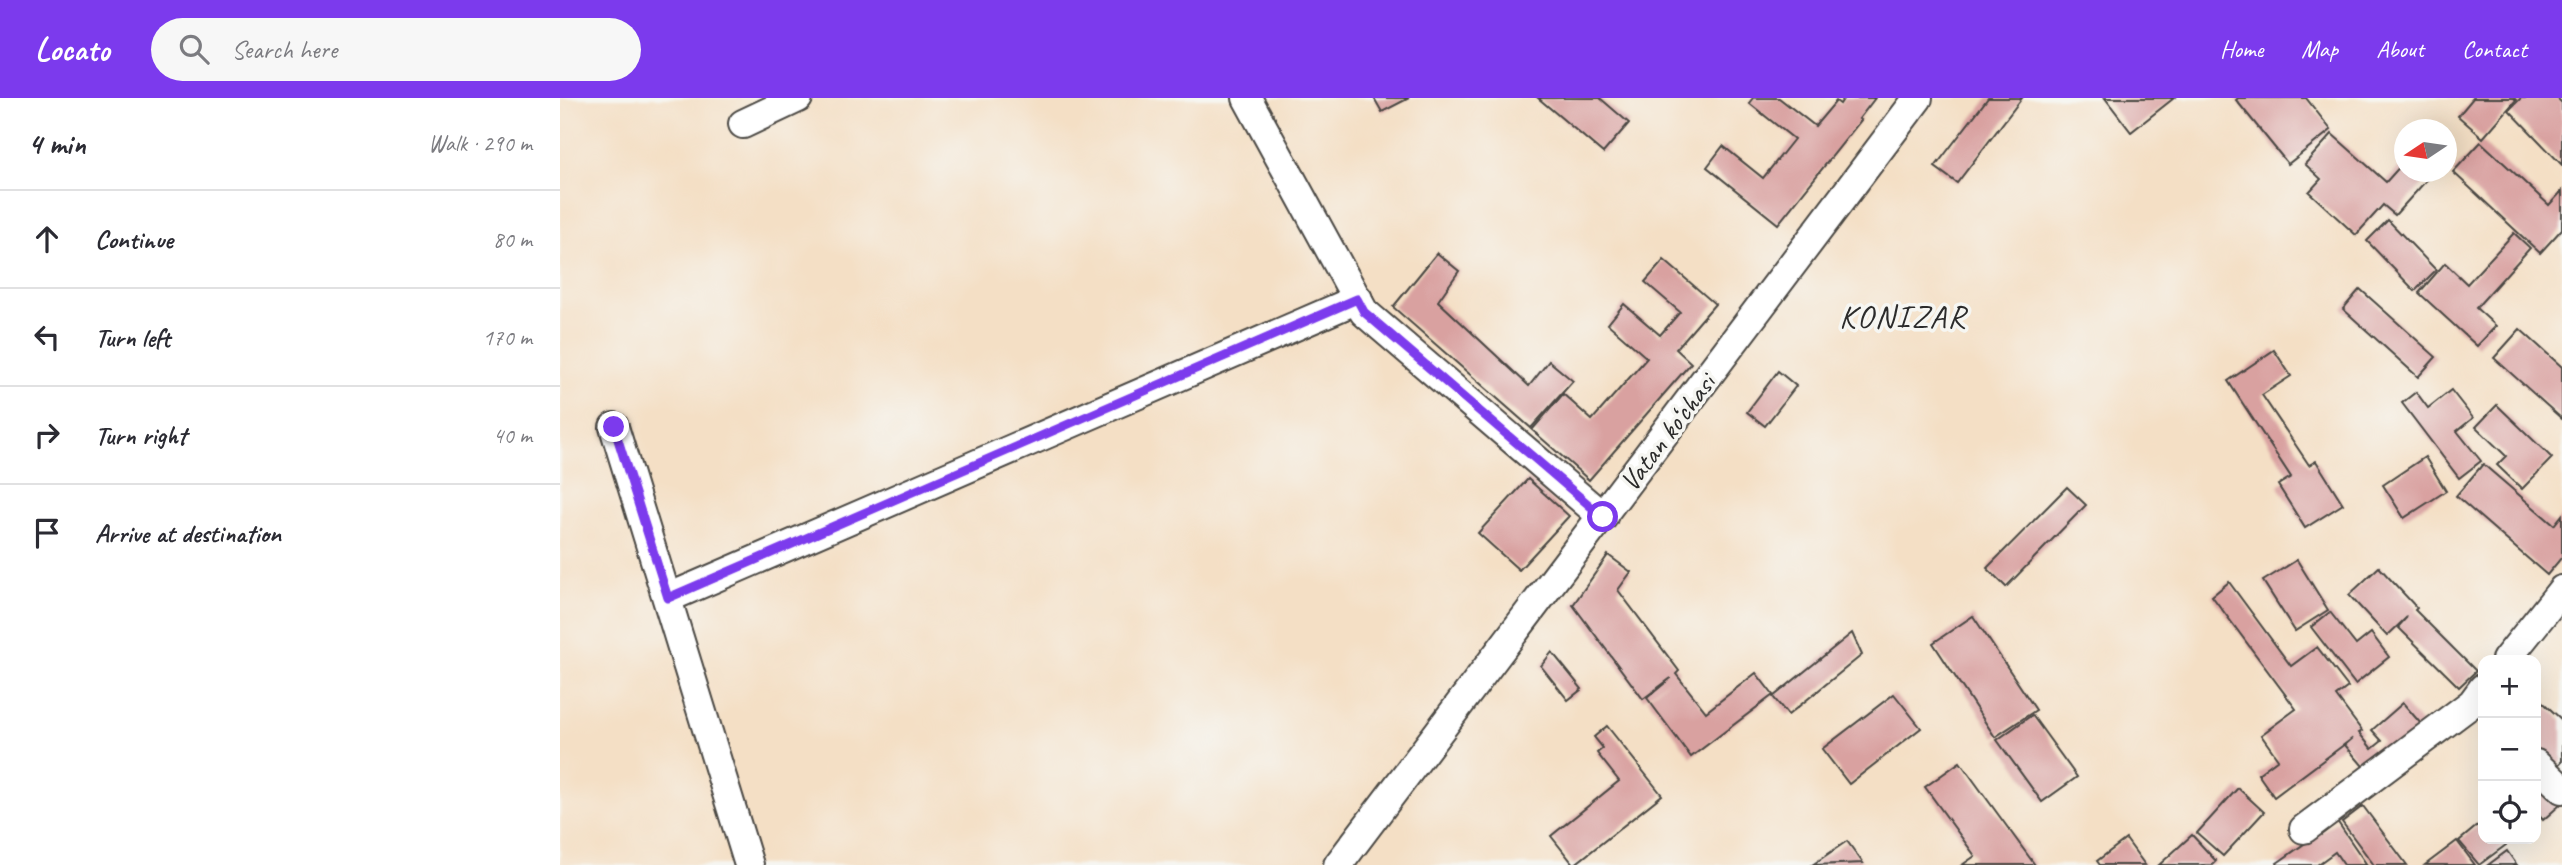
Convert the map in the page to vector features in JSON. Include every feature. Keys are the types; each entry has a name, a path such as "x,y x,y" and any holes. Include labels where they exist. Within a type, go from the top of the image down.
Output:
{"street":[{"path":"743,124 798,98"},
{"path":"1247,98 1364,312 1603,517"},
{"name":"Vatan ko‘chasi","path":"1338,865 1918,98"},
{"path":"668,598 1357,299"},
{"path":"614,427 749,865"},
{"path":"2510,655 2562,590"},
{"path":"2304,829 2478,703"},
{"path":"2541,769 2562,789"}],"building":[{"path":"1374,98 1409,98 1382,112"},
{"path":"1538,98 1600,98 1629,123 1603,153"},
{"path":"1753,98 1779,98 1815,126 1836,101 1840,104 1844,98 1875,98 1859,119 1861,120 1778,224 1707,167 1723,146 1763,178 1794,139 1749,103"},
{"path":"1988,98 2022,98 1957,183 1935,167"},
{"path":"2105,98 2174,98 2131,132"},
{"path":"2306,98 2331,130 2288,164 2236,100"},
{"path":"2473,98 2516,100 2483,138 2458,116"},
{"path":"2521,98 2557,98 2562,103 2562,165 2509,110"},
{"path":"2332,134 2386,182 2394,173 2394,182 2425,182 2395,215 2383,205 2356,235 2309,192 2321,179 2305,164"},
{"path":"2481,142 2549,205 2562,191 2562,229 2540,253 2457,176 2457,168"},
{"path":"2388,220 2436,270 2415,291 2367,241"},
{"path":"2514,233 2530,248 2476,308 2496,326 2477,346 2419,293 2445,263 2467,284"},
{"path":"1437,253 1459,271 1438,301 1529,386 1549,361 1573,381 1531,428 1393,307"},
{"path":"1664,260 1715,304 1676,349 1691,363 1589,480 1532,430 1563,394 1592,420 1647,358 1608,324 1624,304 1660,335 1680,312 1645,282"},
{"path":"2360,289 2436,357 2418,377 2343,309"},
{"path":"2520,329 2562,367 2562,419 2494,358"},
{"path":"2274,350 2291,376 2262,395 2309,465 2316,461 2343,504 2305,528 2278,485 2291,477 2228,381"},
{"path":"1778,371 1796,386 1765,426 1747,412"},
{"path":"2451,390 2473,418 2457,431 2481,461 2459,478 2402,403 2416,392 2428,408"},
{"path":"2497,405 2552,458 2522,489 2497,465 2506,456 2476,427"},
{"path":"2425,457 2446,491 2404,518 2383,485"},
{"path":"2483,464 2554,525 2562,515 2562,557 2547,575 2456,496"},
{"path":"1528,479 1569,516 1519,570 1478,533"},
{"path":"2067,487 2086,505 2006,587 1987,568"},
{"path":"1608,555 1631,572 1618,590 1679,671 1676,674 1706,712 1756,673 1773,695 1691,757 1647,698 1671,678 1643,699 1573,605"},
{"path":"2297,560 2328,610 2295,631 2263,581"},
{"path":"2379,567 2417,608 2415,610 2476,671 2459,687 2398,627 2407,617 2387,636 2349,595"},
{"path":"2229,582 2291,666 2317,647 2348,687 2336,696 2372,749 2382,741 2372,730 2403,703 2422,725 2368,772 2345,745 2353,738 2274,797 2258,774 2278,759 2261,735 2296,709 2212,596"},
{"path":"2330,612 2356,645 2371,633 2389,657 2355,684 2311,627"},
{"path":"1973,616 2036,710 1995,737 1933,643"},
{"path":"1852,633 1862,655 1788,715 1773,697"},
{"path":"1552,652 1582,689 1568,700 1541,666"},
{"path":"1894,694 1921,728 1849,784 1822,749"},
{"path":"2541,701 2562,720 2562,761 2556,767 2541,753"},
{"path":"2032,715 2077,777 2042,802 1997,740"},
{"path":"1607,726 1662,795 1574,865 1551,836 1619,781 1597,753 1603,748 1594,737"},
{"path":"1960,762 2035,865 1962,865 1975,856 1925,787"},
{"path":"2541,784 2560,805 2543,820 2541,818"},
{"path":"2238,788 2264,812 2223,856 2197,833"},
{"path":"2363,806 2407,865 2374,865 2342,822"},
{"path":"2337,821 2367,865 2344,865 2335,852 2317,865 2278,865 2277,863"},
{"path":"2478,825 2478,844 2507,844 2479,865 2459,841"},
{"path":"2192,835 2216,861 2212,865 2159,865"},
{"path":"2126,839 2145,865 2100,865 2097,861"},
{"path":"1847,841 1863,863 1812,865"},
{"path":"2457,841 2475,865 2425,865"},
{"path":"2507,851 2517,865 2488,865"}],"district":[{"name":"KONIZAR","path":"1903,316"}],"route":[{"path":"614,427 668,598 1357,299 1364,312 1603,517"}]}
